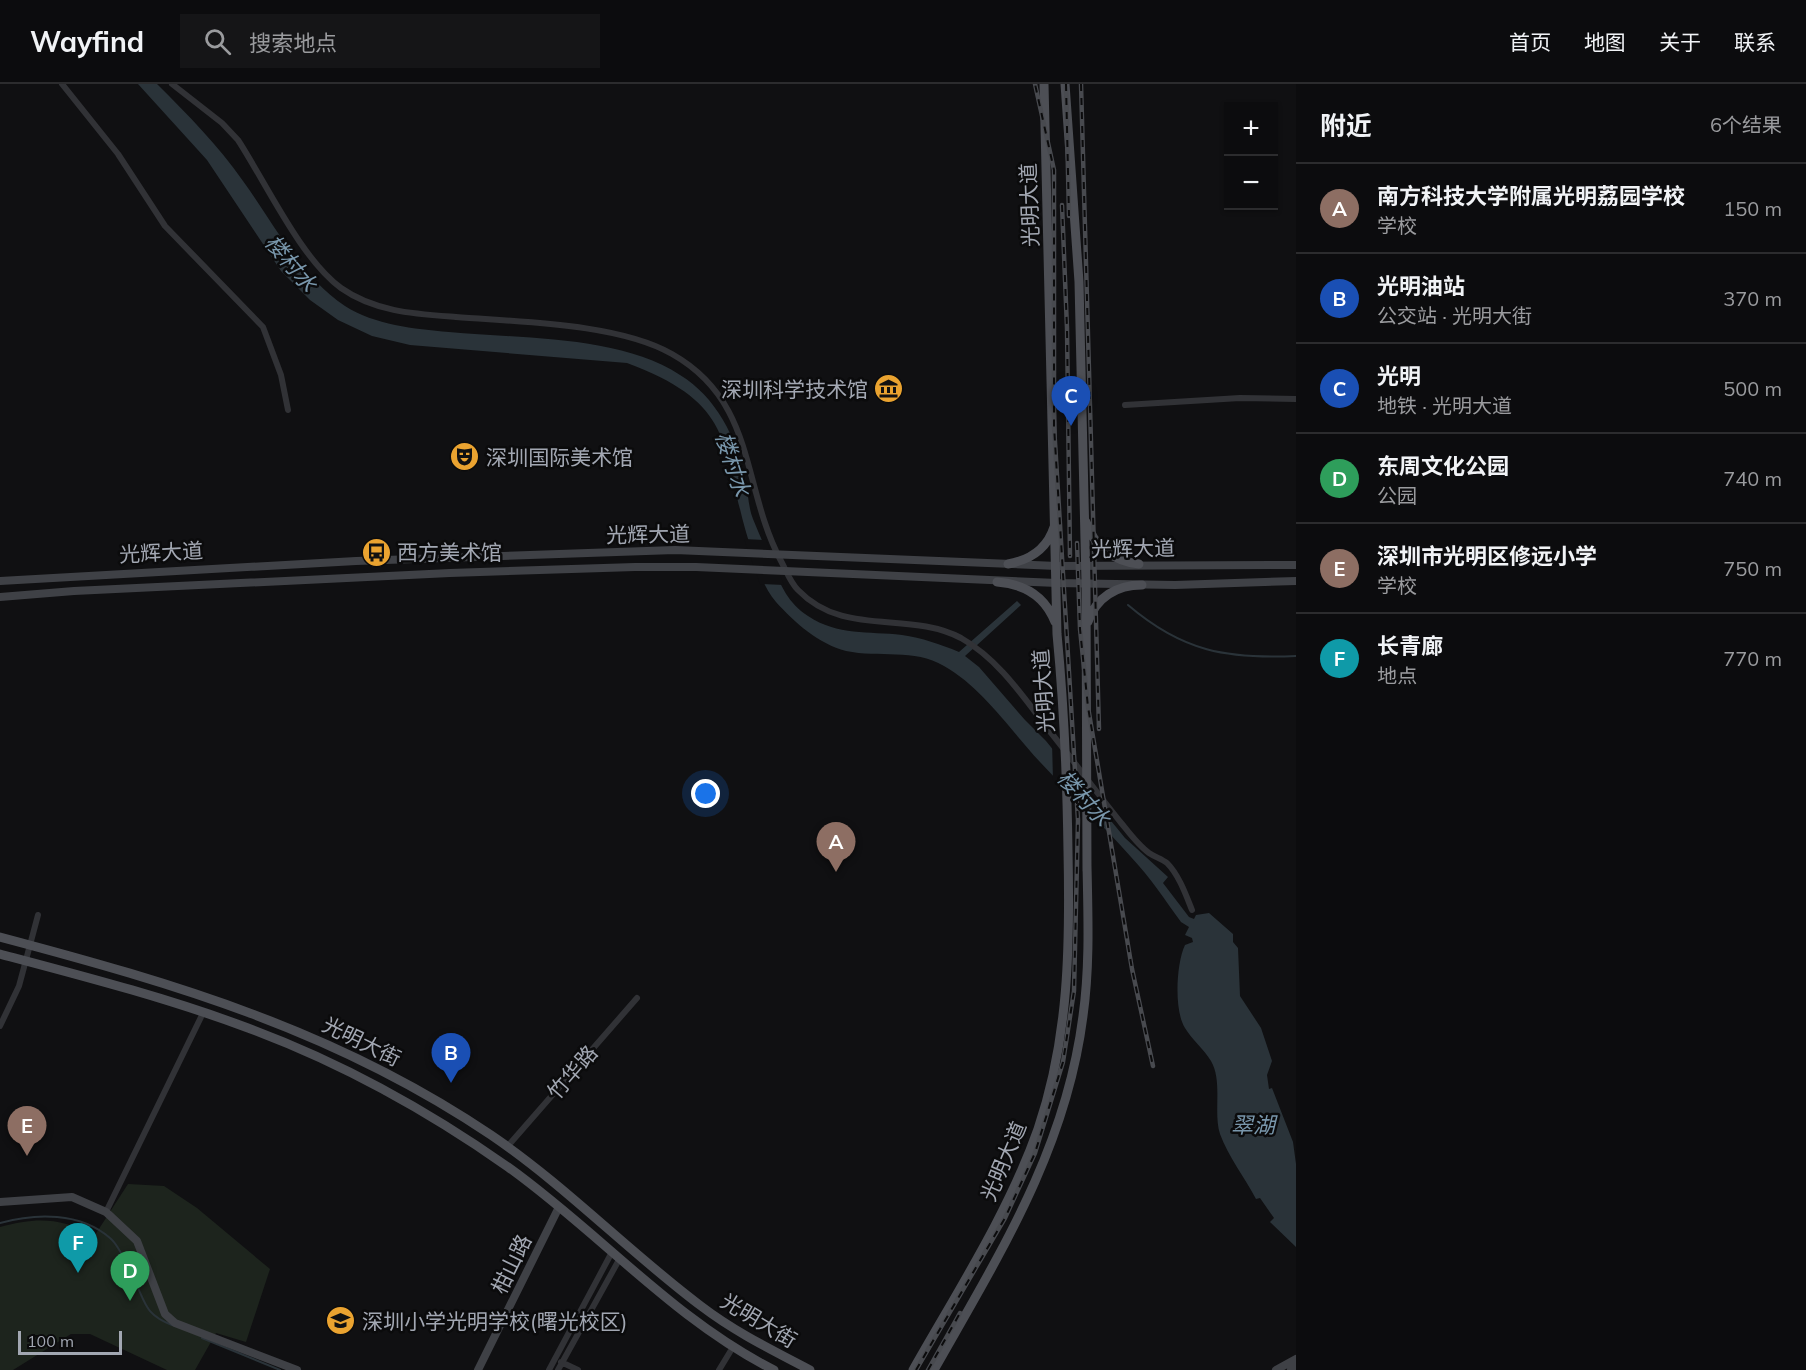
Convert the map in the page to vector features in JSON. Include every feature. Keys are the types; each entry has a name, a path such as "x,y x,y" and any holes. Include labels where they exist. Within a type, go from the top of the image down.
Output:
{"main road":[{"name":"光明大道","path":"913,1370 1011,1194 1045,1106 1057,1060 1068,990 1068,840 1064,708 1057,634 1044,84"},
{"name":"光明大道","path":"1065,84 1079,282 1086,583 1087,871"},
{"path":"1084,511 1093,537 1105,551 1121,560 1139,564"},
{"path":"1008,564 1030,558 1040,550 1053,530 1056,519"},
{"name":"光辉大道","path":"0,581 118,572 493,555 675,550 1085,567 1139,564 1296,565"},
{"name":"光辉大道","path":"0,597 74,591 450,573 635,567 997,582 1142,585 1296,582"},
{"path":"997,582 1012,583 1038,596 1051,613 1057,634"},
{"path":"1086,636 1090,615 1102,598 1121,587 1142,585"},
{"name":"光明大道","path":"934,1370 1027,1203 1047,1158 1065,1104 1078,1048 1086,992 1089,943 1086,819"},
{"name":"光明大街","path":"0,937 224,1002 286,1025 403,1082 507,1146 571,1195 700,1305 749,1338 810,1370"},
{"name":"光明大街","path":"0,954 203,1013 290,1045 395,1096 482,1149 559,1207 690,1319 774,1370"},
{"path":"0,1202 72,1197 106,1212 137,1241 165,1314 175,1323 297,1370"},
{"name":"柑山路","path":"478,1370 559,1207"},
{"path":"1276,1370 1296,1359"},
{"path":"1291,1370 1296,1367"}],"street":[{"path":"62,84 118,154 165,226 263,327 281,375 288,410"},
{"path":"172,84 222,123 238,140 318,266 341,288 375,306 408,314 578,328 629,339 671,353 696,371 719,394 733,416 744,447 768,537 796,588 814,603 842,616 867,622 905,623 938,629 960,638 984,654 1018,690 1125,828 1150,855 1167,863 1192,910"},
{"path":"1125,405 1240,398 1296,399"},
{"path":"0,1026 20,986 32,946 38,915"},
{"name":"竹华路","path":"507,1146 638,998"},
{"path":"106,1212 203,1013"},
{"path":"549,1370 616,1255"},
{"path":"558,1370 616,1255"},
{"path":"719,1370 733,1347"},
{"path":"555,1359 578,1370"}],"shaded area":[{"path":"128,1184 164,1186 197,1208 270,1269 246,1342 216,1333 195,1370 167,1370 90,1334 71,1334 13,1370 0,1370 0,1227 48,1221 70,1225 95,1235"}],"water":[{"path":"138,84 157,84 191,119 233,168 301,264 328,293 345,306 369,318 395,325 569,341 628,352 656,362 693,384 714,406 730,433 741,462 751,514 775,572 790,600 808,616 842,630 909,636 959,652 1017,601 1021,605 965,656 979,667 1046,741 1125,838 1168,877 1163,883 1189,917 1194,919 1196,915 1209,913 1233,934 1233,942 1238,948 1240,996 1261,1028 1272,1061 1267,1075 1269,1089 1272,1088 1293,1142 1296,1164 1296,1247 1270,1222 1274,1218 1260,1198 1256,1199 1227,1150 1218,1125 1215,1069 1181,1020 1178,975 1185,945 1193,942 1192,938 1185,935 1189,927 1181,922 1151,881 1120,845 1040,762 984,698 958,675 933,660 921,657 858,653 836,648 808,632 783,610 768,591 757,567 742,519 722,438 710,416 692,397 665,380 627,363 410,345 372,336 338,320 310,300 281,271 207,160"}],"pier":[{"path":"744,539 766,540 784,585 760,584"},
{"path":"1052,742 1099,801 1100,829 1053,780"}],"waterway":[{"path":"1128,605 1148,621 1187,643 1227,654 1296,656"},
{"path":"0,1223 43,1216 72,1219 98,1229 117,1246 147,1307 156,1317 172,1325"},
{"path":"202,1338 280,1370"}],"railway":[{"path":"916,1370 1005,1218 1035,1153 1063,1062 1074,991 1078,820 1054,426 1054,170 1035,84"},
{"path":"1066,84 1069,216"},
{"path":"1081,84 1099,729"},
{"path":"1062,205 1067,328 1070,556"},
{"path":"1077,543 1080,629 1088,707 1132,969 1153,1066"},
{"path":"928,1370 960,1313"}],"place":[{"name":"深圳科学技术馆","path":"889,389"},
{"name":"光明","path":"1071,426"},
{"name":"深圳国际美术馆","path":"465,457"},
{"name":"西方美术馆","path":"376,552"},
{"name":"南方科技大学附属光明荔园学校","path":"836,872"},
{"name":"光明油站","path":"451,1083"},
{"name":"深圳市光明区修远小学","path":"27,1156"},
{"name":"长青廊","path":"78,1273"},
{"name":"东周文化公园","path":"130,1301"},
{"name":"深圳小学光明学校(曙光校区)","path":"341,1321"}],"water label":[{"name":"楼村水","path":"291,263"},
{"name":"楼村水","path":"733,464"},
{"name":"楼村水","path":"1084,798"},
{"name":"翠湖","path":"1253,1125"}]}
